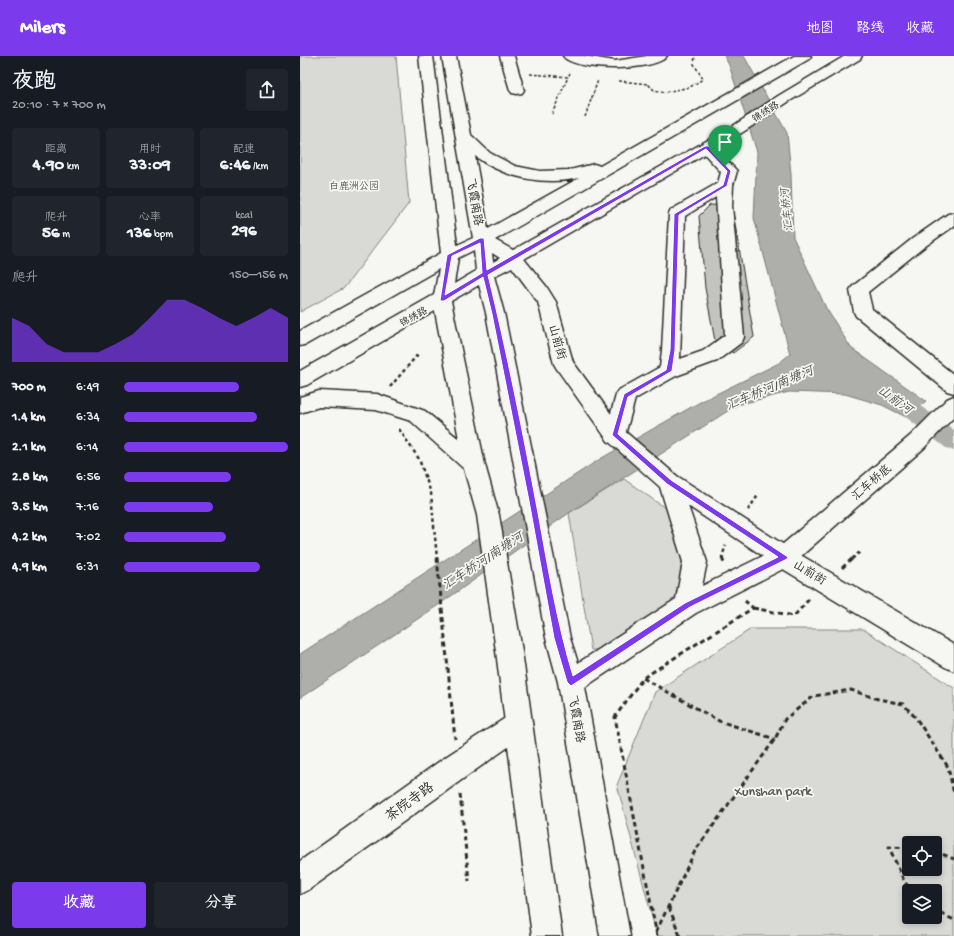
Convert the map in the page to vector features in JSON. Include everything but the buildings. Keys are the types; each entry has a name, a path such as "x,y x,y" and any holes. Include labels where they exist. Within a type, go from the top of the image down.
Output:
{"main road":[{"path":"426,56 450,255 442,300 474,466 488,515 510,651 547,936"},
{"name":"飞霞南路","path":"449,56 482,240 485,274 495,314 558,638 571,682 615,936"},
{"path":"507,56 517,90"},
{"path":"570,56 591,66 622,65 648,61 660,56"},
{"path":"300,339 450,255 482,240 804,56"},
{"name":"锦绣路","path":"300,380 738,129 783,99 855,56"},
{"path":"464,137 479,152 492,161 506,168 528,174 570,175 618,163"},
{"path":"615,435 626,395 669,371 710,356 735,337 724,206 725,185 729,171 706,147"},
{"path":"669,371 672,350 677,214 725,185"},
{"path":"954,218 858,290 863,312 954,386"},
{"name":"山前街","path":"482,240 514,258 540,290 547,302 564,364 615,435 666,480 784,557 954,659"},
{"path":"300,405 319,399 377,402 418,416 474,466"},
{"name":"汇车桥底","path":"571,682 687,605 784,557 917,442 954,404"},
{"path":"666,480 695,562 687,605"},
{"name":"茶院寺路","path":"300,879 519,724"}],"path":[{"path":"552,114 568,77"},
{"path":"585,117 598,80"},
{"path":"392,426 399,429 419,458 431,493 445,638"},
{"path":"657,934 615,718 643,678 753,608 729,584 722,557 727,542 759,494"},
{"path":"643,678 718,721 775,739"},
{"path":"657,934 695,851 775,739 786,719 814,696 851,690 878,699 903,704 916,718 948,767 954,794"},
{"path":"902,848 889,847 906,884"},
{"path":"942,854 954,859"},
{"path":"669,906 680,936"},
{"path":"942,913 954,920"}],"green space":[{"name":"白鹿洲公园","path":"300,56 396,56 409,203 344,288 300,312"},
{"path":"624,479 675,515 686,549 684,593 602,650 591,650 569,513"},
{"name":"Xunshan park","path":"751,629 863,629 954,688 954,936 657,936 617,785 655,692"}],"water":[{"path":"724,56 744,56 787,133 791,174 793,237 826,308 851,348 926,401 906,417 882,405 845,394 789,392 737,405 569,513 437,606 300,698 300,654 600,459 702,401 779,363 790,354 754,218 757,152 729,65"}],"waterway":[{"name":"山前河","path":"888,393 954,442"}],"route":[{"path":"725,166 706,147 485,274 442,300 450,255 482,240 485,274 495,314 558,638 571,682 687,605 784,557 669,482 615,435 626,395 669,371 672,350 677,214 725,185 729,171 725,166"}],"water label":[{"name":"汇车桥河","path":"786,210"},
{"name":"汇车桥河/南塘河","path":"769,387"},
{"name":"汇车桥河/南塘河","path":"482,560"}]}
